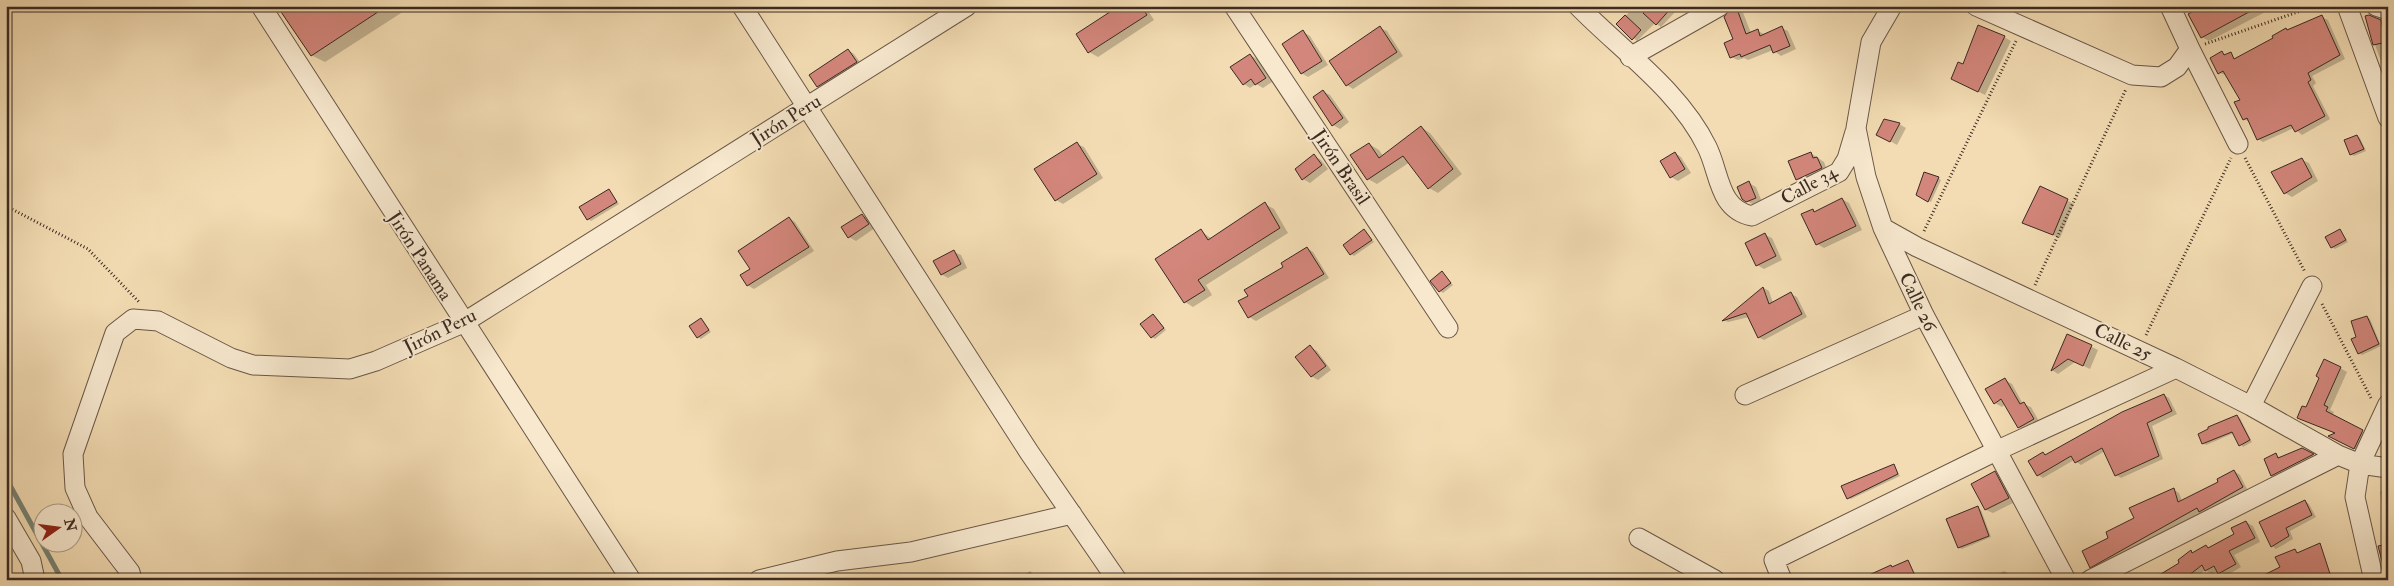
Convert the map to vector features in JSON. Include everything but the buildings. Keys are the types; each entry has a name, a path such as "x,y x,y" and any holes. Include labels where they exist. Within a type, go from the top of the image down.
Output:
{"street":[{"name":"Jirón Panama","path":"261,6 463,323 631,580"},
{"path":"742,6 1029,452 1117,580"},
{"name":"Jirón Peru","path":"132,580 130,572 88,517 75,488 73,454 115,334 133,320 158,321 231,358 253,365 350,369 376,362 463,323 967,6"},
{"name":"Jirón Brasil","path":"1234,6 1448,328"},
{"path":"1578,6 1630,56 1720,6"},
{"name":"Calle 26","path":"1892,6 1871,42 1856,128 1866,177 1883,228 1924,315 2066,580"},
{"path":"1976,6 2132,75 2161,77 2177,67 2190,49"},
{"path":"2170,6 2238,144"},
{"path":"2347,6 2388,118"},
{"path":"2376,6 2388,10"},
{"name":"Calle 34","path":"1630,56 1681,106 1707,146 1727,202 1738,213 1752,216 1839,172 1847,159 1856,128"},
{"name":"Calle 25","path":"1883,228 1917,247 2029,297 2176,368 2252,406 2338,455 2360,464 2388,468"},
{"path":"2252,406 2312,286"},
{"path":"1745,395 1924,315"},
{"path":"1782,580 1774,560 1996,451 2176,368"},
{"path":"2376,580 2372,572 2355,497 2360,464 2388,404"},
{"path":"2090,580 2338,455"},
{"path":"759,580 838,561 911,552 1072,514"},
{"path":"6,518 31,561 35,580"},
{"path":"1639,538 1715,580"}],"path":[{"path":"2190,49 2315,6"},
{"path":"1917,247 2023,27"},
{"path":"2029,297 2132,75"},
{"path":"2139,350 2238,144"},
{"path":"6,206 88,249 158,321"}],"waterway":[{"path":"6,478 62,580"}]}
